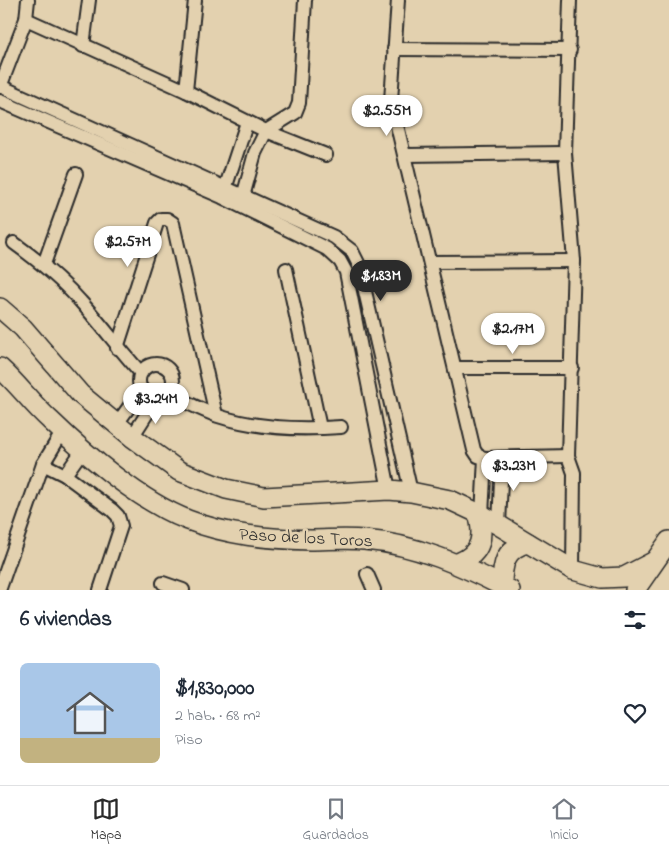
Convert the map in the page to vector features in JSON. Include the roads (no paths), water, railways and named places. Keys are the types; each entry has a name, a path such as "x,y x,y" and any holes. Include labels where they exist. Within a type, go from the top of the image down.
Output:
{"street":[{"path":"28,0 26,19 0,86 224,192 327,248 340,261 346,272 389,490"},
{"path":"83,46 89,0"},
{"path":"186,91 195,0"},
{"path":"241,201 255,153 266,131 295,113 299,103 306,0"},
{"path":"398,0 391,100 406,155 474,450 478,456 485,458 568,456"},
{"path":"570,0 570,50 565,153 574,261 568,456 574,473 573,570"},
{"path":"26,19 186,91 266,131 326,155"},
{"path":"394,49 570,50"},
{"path":"0,101 224,192"},
{"path":"224,192 247,122"},
{"path":"406,155 565,153"},
{"path":"44,264 76,174"},
{"path":"241,201 334,238 352,251 359,265 411,492"},
{"path":"117,348 157,223 161,219 167,219 173,223 216,415"},
{"path":"14,244 44,264 82,302 117,348 142,373"},
{"path":"430,262 574,261"},
{"path":"286,269 320,428"},
{"path":"0,308 23,328 80,394 116,425 178,471 226,489 264,497 389,490 411,492 450,500 480,513 573,570 602,578 624,577 653,562"},
{"path":"132,437 162,396 173,384 171,373 167,368 156,364 150,365 142,373 140,384 142,390 151,397 162,396 216,415 255,426 279,428 341,427"},
{"name":"Paso de los Toros","path":"0,368 82,451 102,467 159,505 186,519 214,529 240,535 310,540 385,542 458,563 506,588"},
{"path":"454,368 572,368"},
{"path":"116,425 142,390"},
{"path":"0,588 43,464 63,431"},
{"path":"65,475 82,451"},
{"path":"458,563 470,558 480,544 482,528 480,513 485,458"},
{"path":"499,525 502,459"},
{"path":"43,464 65,475 118,516 121,526 100,590"},
{"path":"635,590 669,541"},
{"path":"506,588 502,575 510,551 516,545 528,543"},
{"path":"367,574 374,590"},
{"path":"163,583 183,590"}]}
